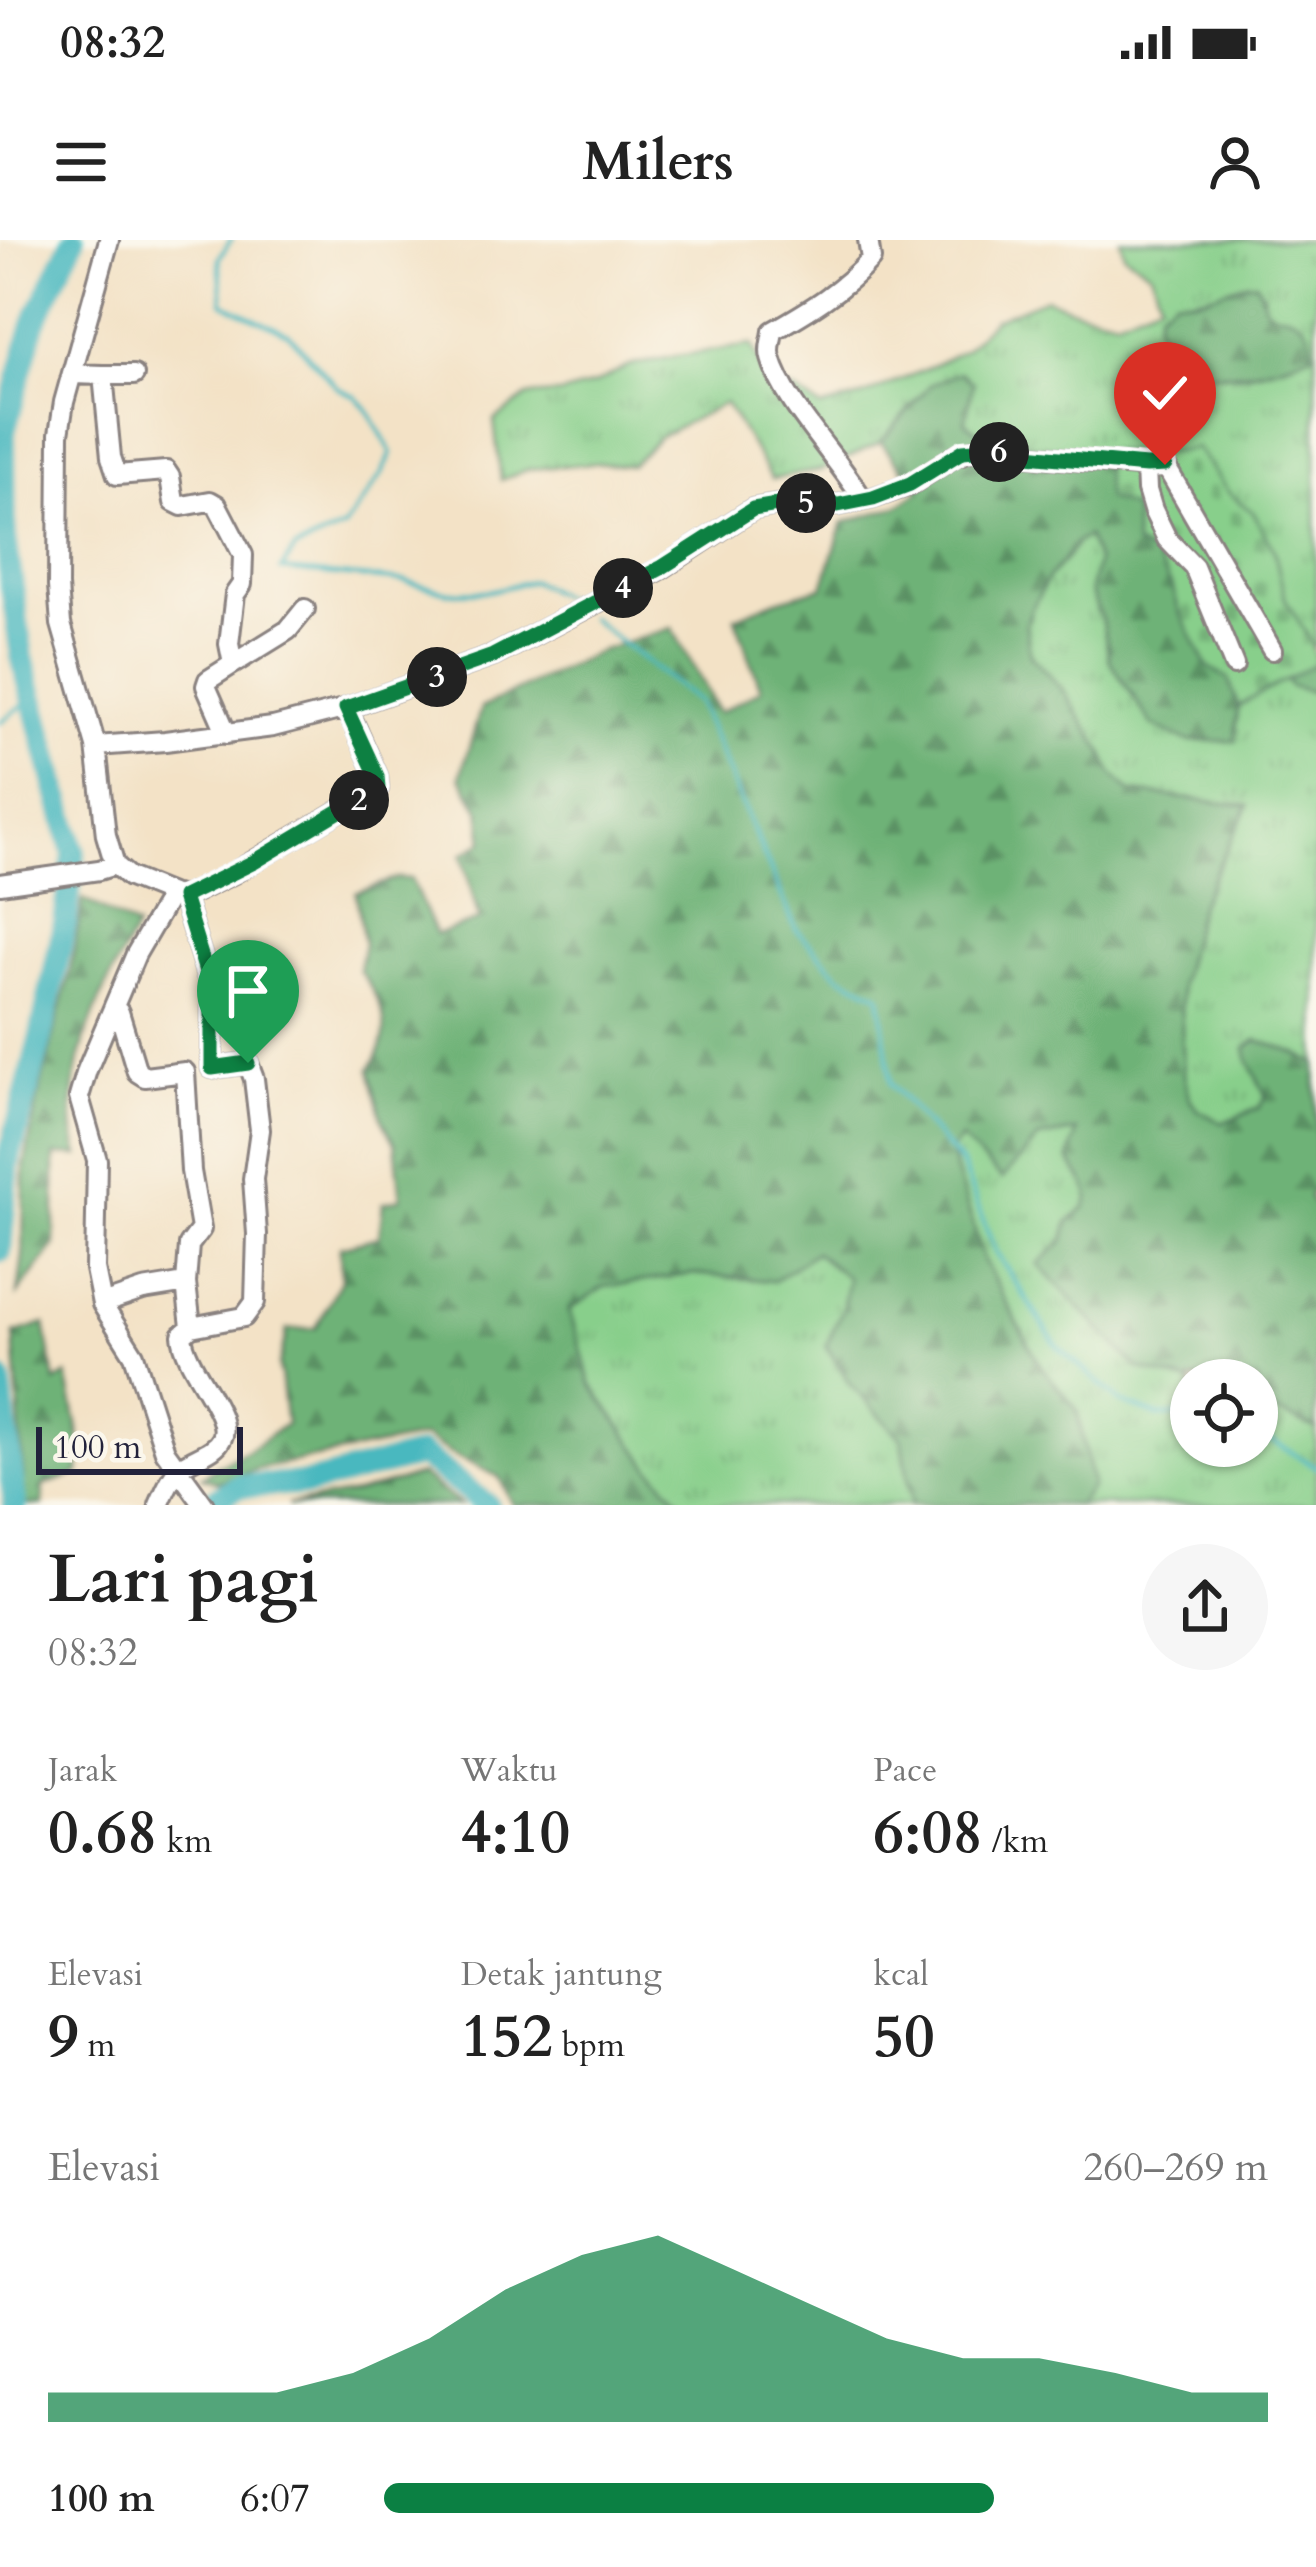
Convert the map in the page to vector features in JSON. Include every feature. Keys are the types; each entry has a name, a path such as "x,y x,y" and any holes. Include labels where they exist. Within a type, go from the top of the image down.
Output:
{"street":[{"path":"107,868 95,746 61,624 57,447 64,402 109,240"},
{"path":"863,500 809,425 769,353 773,331 831,297 871,259 868,240"},
{"path":"72,374 134,374"},
{"path":"103,375 116,473 166,471 174,502 217,505 243,555 229,644 232,664"},
{"path":"95,746 227,734 346,708 493,656 675,560 753,509 863,500 910,484 963,451 1165,465 1272,650"},
{"path":"1146,466 1153,510 1167,539 1194,567 1234,664"},
{"path":"227,734 206,686 208,680 288,630 305,609"},
{"path":"199,1498 165,1451 134,1355 102,1304 95,1269 97,1160 80,1097 136,954 177,896 254,862 378,788 346,708"},
{"path":"0,884 107,868 177,896 212,991 212,1068"},
{"path":"113,1009 119,1012 137,1072 145,1077 248,1063 260,1130 253,1179 255,1302 244,1317 191,1327 182,1334 183,1348 222,1419 224,1434 218,1444 178,1468 159,1505"},
{"path":"185,1072 191,1171 201,1228 189,1245 186,1283 191,1327"},
{"path":"102,1304 130,1293 186,1283"}],"green space":[{"path":"1120,240 1316,240 1316,645 1312,647 1285,599 1274,550 1253,513 1228,492 1197,449 1108,451 1034,446 1001,435 985,436 965,422 973,383 919,397 881,442 821,470 772,479 725,403 659,437 631,465 529,469 501,480 494,421 528,396 561,394 595,384 629,366 752,345 768,384 797,392 821,408 861,397 926,369 965,349 994,319 1046,298 1117,319 1160,301 1151,272 1124,254","holes":["1248,282 1263,292 1263,305 1301,322 1294,361 1241,374 1209,372 1175,298 1213,294"]},
{"path":"1256,282 1269,310 1303,324 1312,353 1252,371 1191,378 1177,375 1156,323 1159,310 1175,298 1198,299"},
{"path":"960,372 973,383 965,422 985,436 1001,435 1034,446 1108,451 1104,469 1133,507 1135,545 1155,556 1207,666 1229,679 1238,706 1235,741 1187,741 1152,725 1110,661 1090,591 1097,562 1087,536 1048,578 1026,624 1030,655 1061,688 1112,773 1130,792 1248,806 1200,903 1180,984 1184,1074 1189,1098 1198,1110 1222,1123 1259,1108 1266,1096 1246,1048 1257,1040 1316,1064 1316,1187 1309,1196 1316,1212 1316,1429 1278,1413 1278,1359 1170,1359 1170,1377 1137,1368 1038,1264 1064,1241 1069,1221 1089,1199 1069,1159 1077,1131 1039,1138 1002,1179 961,1139 950,1152 985,1263 1040,1365 1077,1410 1092,1486 1078,1505 912,1505 902,1439 853,1387 826,1346 843,1308 848,1278 815,1252 774,1281 692,1274 603,1287 569,1310 591,1384 650,1467 684,1505 513,1505 499,1477 424,1437 258,1469 219,1482 202,1477 286,1424 279,1365 287,1330 316,1328 341,1280 340,1247 379,1237 383,1203 401,1198 395,1143 382,1119 370,1069 385,1030 380,1006 359,970 364,943 356,893 397,878 411,879 436,935 479,920 462,855 484,841 480,809 460,777 481,708 602,650 672,628 719,713 761,689 735,617 823,587 843,523 898,506 920,491 881,442 930,385"},
{"path":"1196,448 1228,492 1253,512 1274,550 1285,599 1316,659 1238,706 1229,679 1207,666 1155,556 1135,545 1133,508 1107,499 1104,469 1108,451"},
{"path":"1087,535 1097,562 1090,591 1110,661 1235,741 1238,706 1286,678 1290,686 1316,693 1316,1064 1296,1053 1249,1062 1266,1096 1259,1108 1222,1123 1198,1110 1189,1098 1180,984 1200,903 1248,806 1130,792 1112,774 1061,688 1030,655 1026,624 1031,610 1048,578"},
{"path":"1316,663 1316,693 1290,686 1286,678"},
{"path":"83,899 136,928 96,1009 77,1067 73,1126 79,1156 55,1155 55,1246 18,1294 24,1167"},
{"path":"1079,1131 1069,1159 1089,1199 1069,1221 1064,1240 1038,1264 1137,1368 1170,1377 1170,1467 1278,1467 1278,1413 1316,1429 1316,1505 1078,1505 1092,1485 1077,1410 1040,1365 985,1263 950,1152 961,1139 1002,1178 1039,1138"},
{"path":"815,1252 848,1278 843,1308 826,1346 853,1387 902,1439 912,1505 684,1505 650,1467 591,1384 569,1310 603,1287 692,1274 774,1281"},
{"path":"45,1324 55,1382 67,1375 79,1434 79,1473 43,1486 43,1505 25,1505 14,1334"},
{"path":"421,1475 461,1505 287,1505 356,1493"}],"waterway":[{"path":"0,1251 8,1162 41,1036 74,853 22,657 5,536 4,432 34,323 73,240"},
{"path":"231,240 219,258 223,303 289,334 338,388 367,409 392,453 344,528 295,549 281,570 404,581 449,592 489,591 532,581 575,603"},
{"path":"1312,240 1316,243"},
{"path":"590,618 698,702 796,929 839,975 880,995 891,1084 962,1165 995,1251 1057,1346 1121,1402 1170,1416"},
{"path":"0,722 32,699"},
{"path":"0,1380 15,1505"},
{"path":"1278,1444 1316,1467"},
{"path":"206,1505 239,1486 307,1484 421,1455 487,1505"}],"route":[{"path":"248,1063 212,1068 212,991 183,897 254,862 378,788 346,708 493,656 690,552 753,509 805,502 838,505 873,498 910,484 963,451 1165,465"}]}
